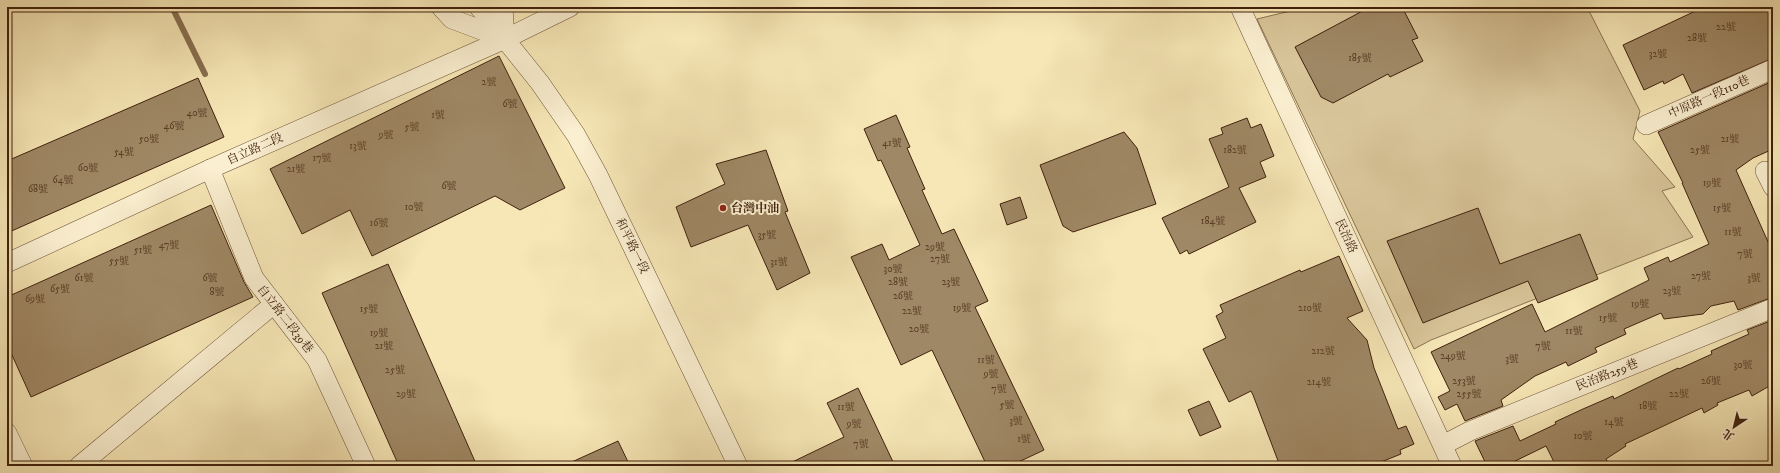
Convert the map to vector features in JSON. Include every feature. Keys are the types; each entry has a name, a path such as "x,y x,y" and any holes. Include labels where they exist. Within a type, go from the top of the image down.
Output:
{"street":[{"path":"441,7 452,19 505,39 504,7"},
{"name":"和平路一段","path":"479,7 540,83 576,135 598,175 738,466"},
{"name":"自立路二段","path":"7,263 210,169 505,39 570,7"},
{"name":"民治路","path":"1240,7 1452,466"},
{"name":"中原路一段110巷","path":"1646,125 1773,69"},
{"name":"自立路二段39巷","path":"210,169 254,278 263,292 318,360 366,466"},
{"path":"79,466 274,304"},
{"name":"民治路259巷","path":"1443,445 1470,431 1773,308"},
{"path":"7,433 23,466"}],"shaded area":[{"path":"1307,7 1587,7 1640,111 1633,139 1675,187 1662,191 1693,237 1431,340 1414,349 1257,19"}],"building":[{"path":"1370,7 1402,7 1418,38 1412,40 1423,61 1390,77 1388,74 1333,103 1321,97 1295,47"},
{"path":"1704,7 1773,7 1773,58 1692,93 1683,74 1664,84 1663,81 1644,90 1623,45"},
{"path":"499,56 565,188 520,210 495,196 372,256 350,210 302,234 270,169"},
{"path":"198,78 224,137 7,233 7,161"},
{"path":"1773,81 1773,149 1753,158 1736,170 1773,253 1773,297 1738,310 1734,301 1711,306 1703,314 1664,319 1661,313 1624,329 1626,334 1595,348 1597,352 1568,366 1566,362 1535,376 1501,400 1503,406 1465,421 1457,404 1445,410 1438,397 1450,391 1431,352 1532,304 1545,332 1649,280 1644,268 1668,257 1670,262 1709,244 1683,183 1658,132"},
{"path":"896,115 910,147 907,148 925,189 922,190 942,234 954,229 988,301 975,307 1044,450 1010,466 987,466 932,350 901,365 851,257 882,244 889,260 920,245 881,160 878,161 864,129"},
{"path":"1247,118 1251,128 1261,124 1274,156 1260,162 1266,177 1239,188 1256,222 1189,254 1187,250 1180,254 1162,218 1229,187 1209,139 1223,134 1221,128"},
{"path":"1124,132 1137,148 1156,204 1073,232 1063,226 1040,165"},
{"path":"766,150 788,211 785,212 810,273 777,290 748,225 691,247 676,207 725,184 716,164"},
{"path":"1020,197 1027,218 1007,225 1000,204"},
{"path":"211,205 244,282 253,297 31,397 7,344 7,297"},
{"path":"1478,208 1500,264 1580,234 1598,279 1538,303 1528,281 1423,323 1387,241"},
{"path":"1339,256 1363,311 1347,318 1367,340 1374,368 1398,429 1406,426 1414,444 1400,450 1401,454 1371,466 1280,466 1251,391 1229,402 1203,349 1226,338 1216,316 1223,312 1220,305 1300,270 1301,272"},
{"path":"388,264 477,466 399,466 322,293"},
{"path":"1773,320 1773,384 1752,396 1749,390 1717,403 1718,405 1704,413 1702,408 1625,444 1626,446 1606,459 1610,466 1556,466 1546,446 1505,466 1487,466 1475,441 1513,426 1520,441 1583,409 1613,396 1614,399 1678,368 1679,369 1712,354 1711,351 1749,334 1747,330"},
{"path":"858,388 895,466 784,466 844,437 827,403"},
{"path":"1209,401 1221,427 1200,436 1188,410"},
{"path":"618,441 630,466 563,466"}],"waterway":[{"path":"172,7 205,74"}],"place":[{"name":"台灣中油","path":"723,208"}]}
